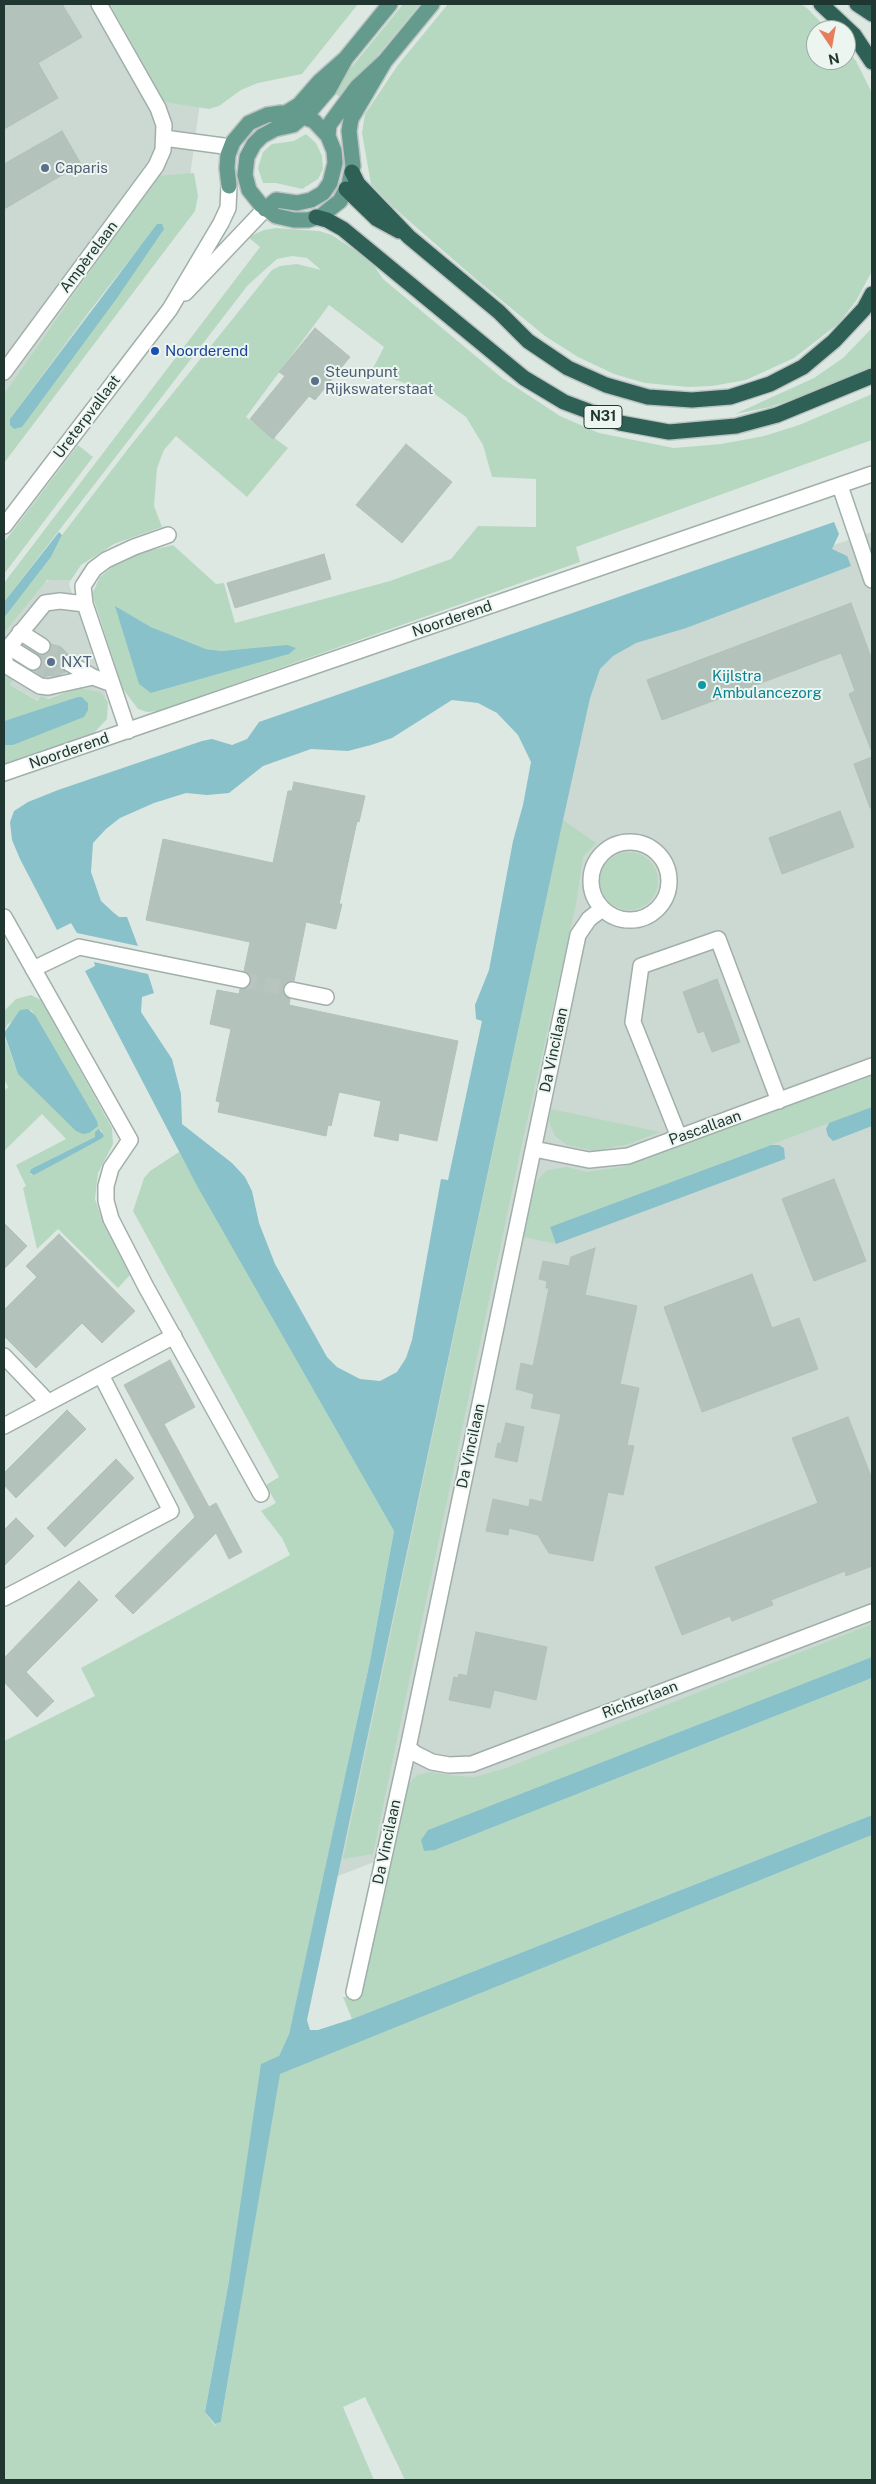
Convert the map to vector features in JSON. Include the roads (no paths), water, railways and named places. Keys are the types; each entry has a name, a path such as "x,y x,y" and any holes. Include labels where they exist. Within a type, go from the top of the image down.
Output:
{"highway":[{"path":"821,4 854,35 872,62"},
{"path":"857,4 872,14"},
{"name":"N31","path":"352,172 358,184 409,237 499,312 528,341 568,368 606,385 648,397 692,400 730,397 770,384 803,367 834,341 864,309 872,294"},
{"name":"N31","path":"346,189 377,219 409,237"},
{"name":"N31","path":"316,217 327,220 343,229 524,378 564,402 620,423 669,432 736,426 777,416 872,376"}],"main road":[{"path":"286,113 299,105 320,81 346,58 390,4"},
{"path":"328,136 329,125 357,87 385,61 432,4"},
{"path":"346,58 329,88 304,116 293,125 275,129 262,136 250,150 245,164 245,175 249,190 265,209 276,216 294,220 316,217 336,206 346,189 352,172 353,153 350,135 354,111 385,61"},
{"path":"229,186 226,168 231,147 239,134 254,121 272,114 286,113 304,116 314,121 328,136 334,151 334,171 330,183 320,196 311,200 297,203 276,200 265,209"},
{"path":"231,147 245,164"},
{"path":"334,171 346,189"}],"street":[{"name":"Ampèrelaan","path":"4,372 156,166 163,150 164,125 158,108 99,4"},
{"path":"164,138 231,147"},
{"name":"Ureterpvallaat","path":"170,309 221,223 228,208 229,186"},
{"name":"Ureterpvallaat","path":"4,526 170,309 265,209"},
{"name":"Noorderend","path":"4,773 872,474"},
{"path":"840,486 872,580"},
{"path":"128,731 85,604 83,586 94,569 134,546 168,535"},
{"path":"85,604 60,601 45,603 4,653 7,666 40,686 48,687 63,680 93,677"},
{"path":"20,632 42,646"},
{"path":"9,647 33,662"},
{"path":"69,663 93,677 112,684"},
{"path":"633,842 646,846 657,854 665,865 668,878 667,892 662,904 652,913 640,919 626,920 613,917 602,909 594,898 591,885 592,871 602,854 620,844 633,842"},
{"name":"Da Vincilaan","path":"354,1992 408,1748 578,934 589,918 602,909"},
{"path":"4,917 130,1140 111,1168 106,1186 111,1219 262,1494"},
{"path":"679,1137 633,1022 641,966 718,939 778,1101"},
{"path":"33,969 79,948 242,980"},
{"path":"292,990 326,997"},
{"name":"Pascallaan","path":"534,1148 589,1160 628,1156 872,1066"},
{"path":"4,1426 174,1336"},
{"path":"4,1356 48,1402"},
{"path":"4,1598 171,1511 101,1375"},
{"name":"Richterlaan","path":"408,1748 432,1762 449,1765 472,1764 872,1612"}],"water":[{"path":"157,224 162,224 164,229 117,298 22,427 14,429 10,425 10,419"},
{"path":"834,522 839,534 832,549 847,556 851,566 686,628 636,643 613,656 600,669 590,698 563,820 307,2020 310,2030 318,2030 352,2019 872,1815 872,1835 280,2074 221,2422 215,2424 205,2412 229,2281 261,2064 279,2056 289,2034 370,1661 394,1531 196,1184 85,971 95,966 94,962 148,974 154,993 142,997 141,1012 172,1059 181,1094 182,1124 232,1163 245,1177 252,1191 259,1223 275,1264 327,1357 337,1367 360,1379 380,1381 397,1372 406,1358 412,1340 441,1179 448,1180 482,1021 476,1019 475,1005 489,970 513,841 523,805 531,762 518,735 497,713 478,703 452,700 392,738 348,751 311,749 263,766 229,793 207,795 186,793 154,803 120,818 93,843 91,872 101,901 119,917 127,917 138,946 77,933 71,923 57,930 20,859 12,840 10,822 14,811 28,802 58,790 202,741 212,739 232,745 247,739 259,722"},
{"path":"59,532 62,535 51,557 4,618 4,602"},
{"path":"115,606 151,627 206,649 222,651 287,645 296,648 289,654 151,693 139,684"},
{"path":"82,697 88,703 88,710 84,717 13,745 4,745 4,721"},
{"path":"28,1009 35,1015 97,1121 98,1126 89,1133 83,1134 76,1131 18,1074 4,1033 20,1010"},
{"path":"872,1107 872,1126 833,1141 828,1136 826,1129 829,1123"},
{"path":"99,1129 104,1136 101,1139 34,1175 30,1173 31,1169 95,1137 95,1132"},
{"path":"771,1145 779,1145 784,1148 785,1159 556,1244 550,1227"},
{"path":"872,1657 872,1678 435,1850 424,1851 421,1840 428,1830"}],"tunnel":[{"path":"42,646 69,663"},
{"path":"33,662 59,678"},
{"path":"242,980 292,990"}],"place":[{"name":"Caparis","path":"45,168"},
{"name":"Noorderend","path":"155,351"},
{"name":"Steunpunt Rijkswaterstaat","path":"315,381"},
{"name":"NXT","path":"51,662"},
{"name":"Kijlstra Ambulancezorg","path":"702,685"}]}
